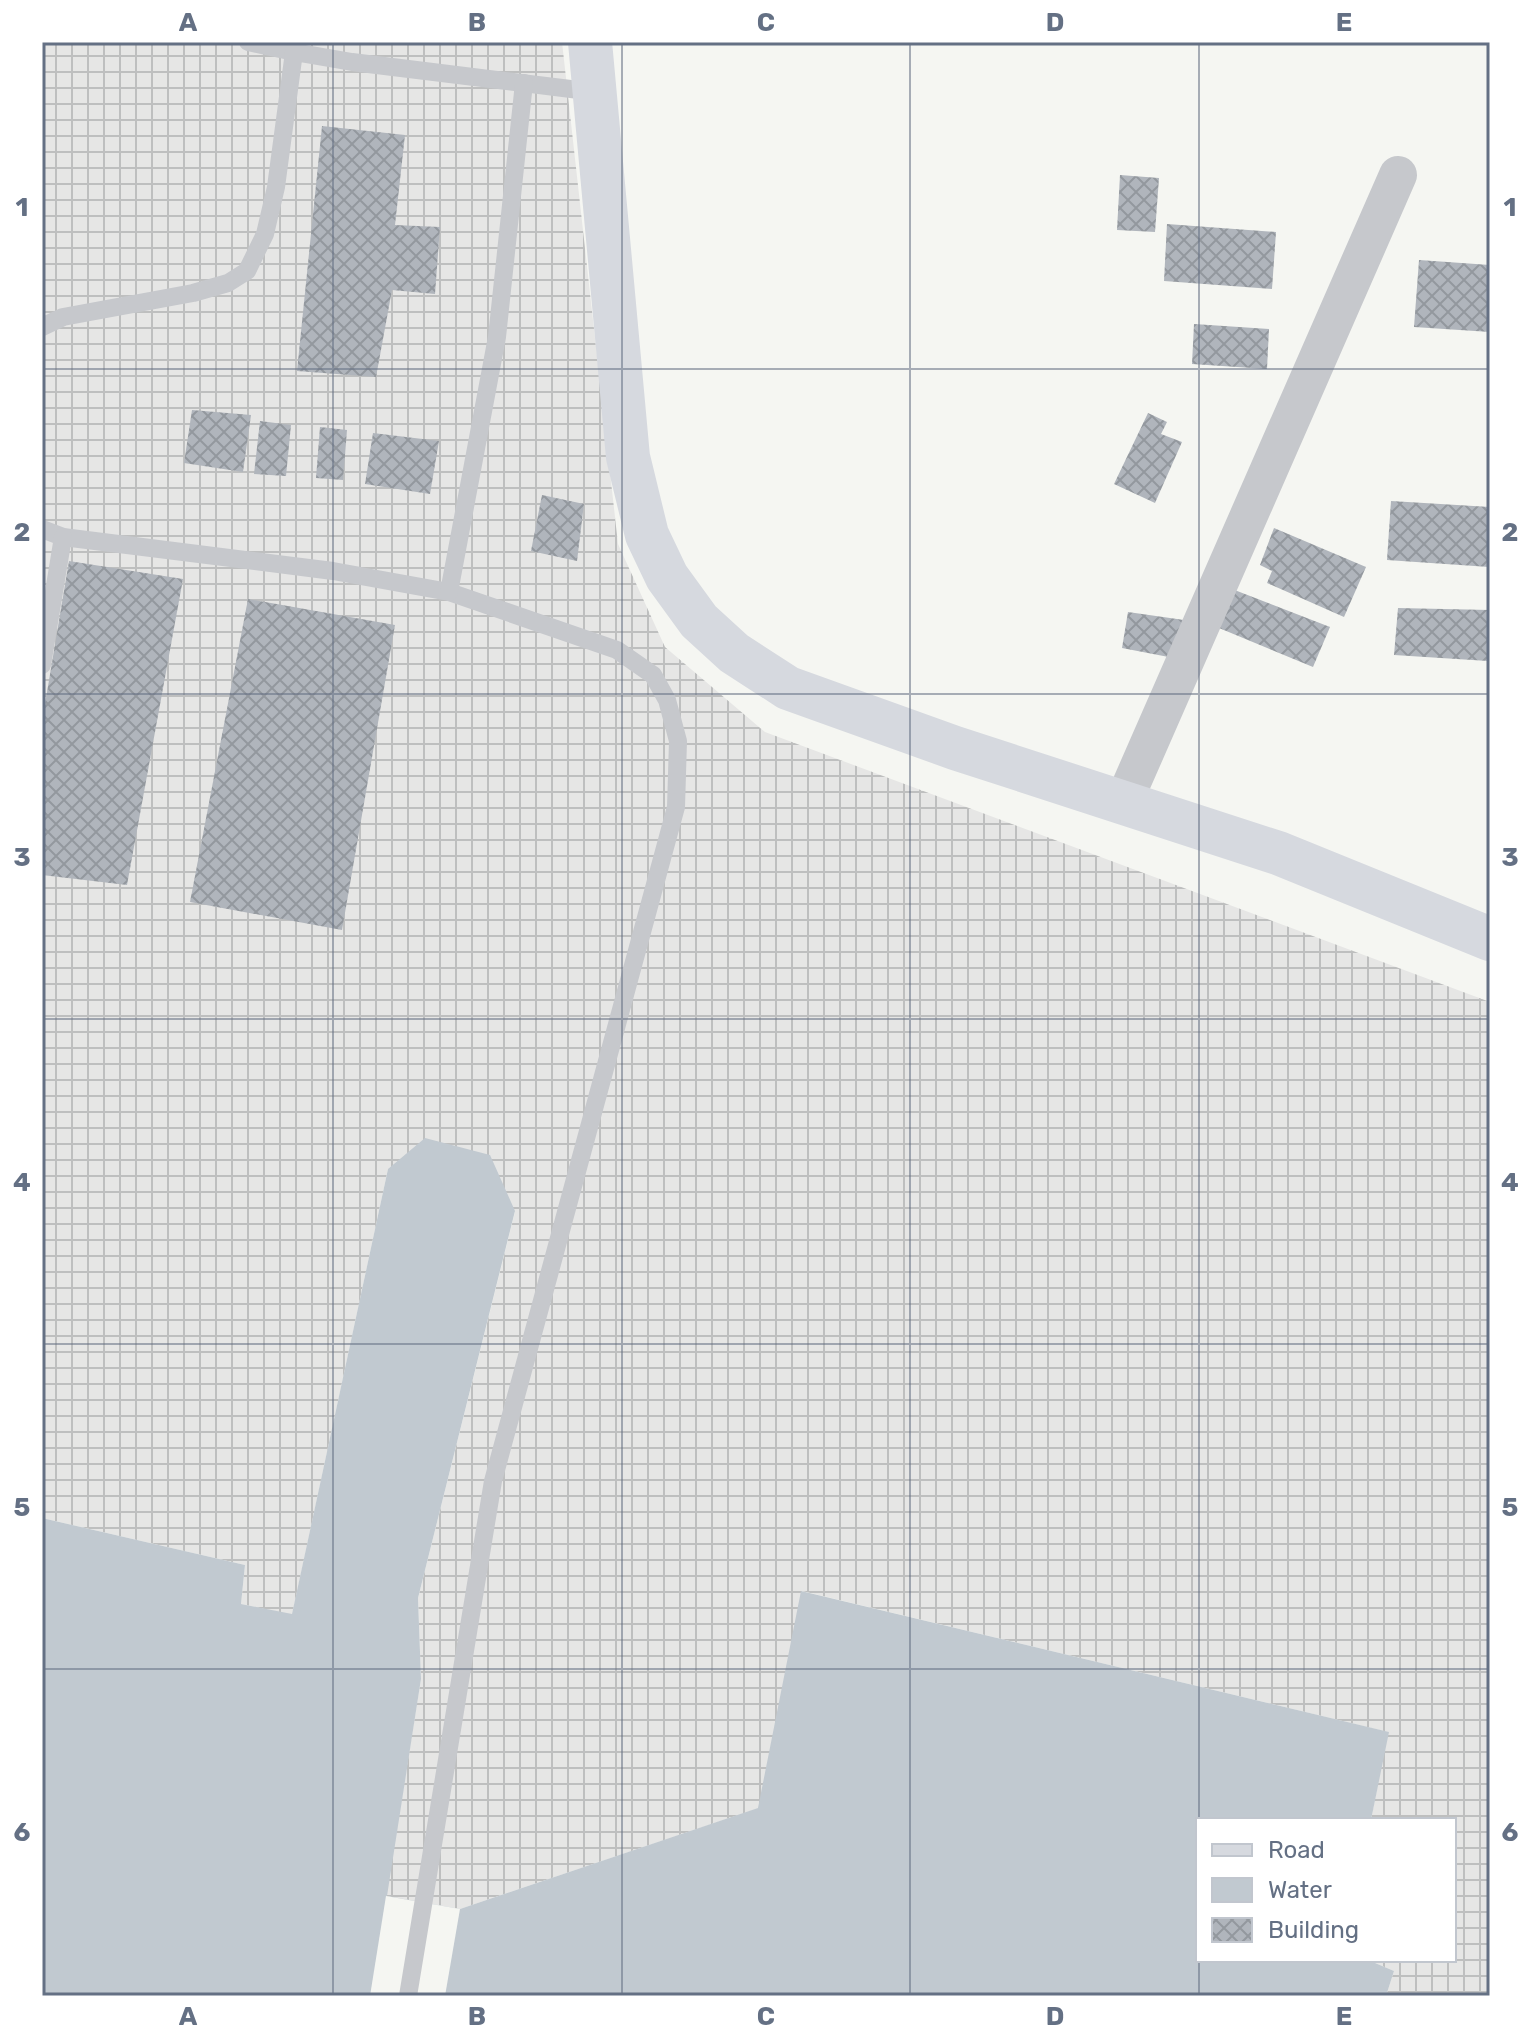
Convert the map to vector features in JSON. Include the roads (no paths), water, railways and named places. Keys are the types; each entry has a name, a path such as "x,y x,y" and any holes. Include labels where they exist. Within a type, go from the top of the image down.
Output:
{"main road":[{"path":"590,42 628,457 647,535 667,577 699,621 734,653 788,688 955,748 1278,853 1490,939"}],"street":[{"path":"1123,803 1398,175"}],"lane":[{"path":"248,42 294,47 352,62 595,92"},
{"path":"42,327 63,317 193,293 228,283 247,271 265,234 276,187 294,47"},
{"path":"449,592 497,337 524,83"},
{"path":"42,529 63,537 333,571 449,592 617,650 653,675 667,700 678,741 676,807 493,1481 408,1996"},
{"path":"42,665 63,537"}],"water":[{"path":"425,1138 490,1155 515,1211 418,1598 421,1679 387,1896 460,1909 758,1808 801,1591 1389,1732 1371,1818 1196,1818 1196,1962 1373,1962 1394,1971 1386,1996 42,1996 42,1518 245,1565 241,1604 292,1614 388,1169"}]}
